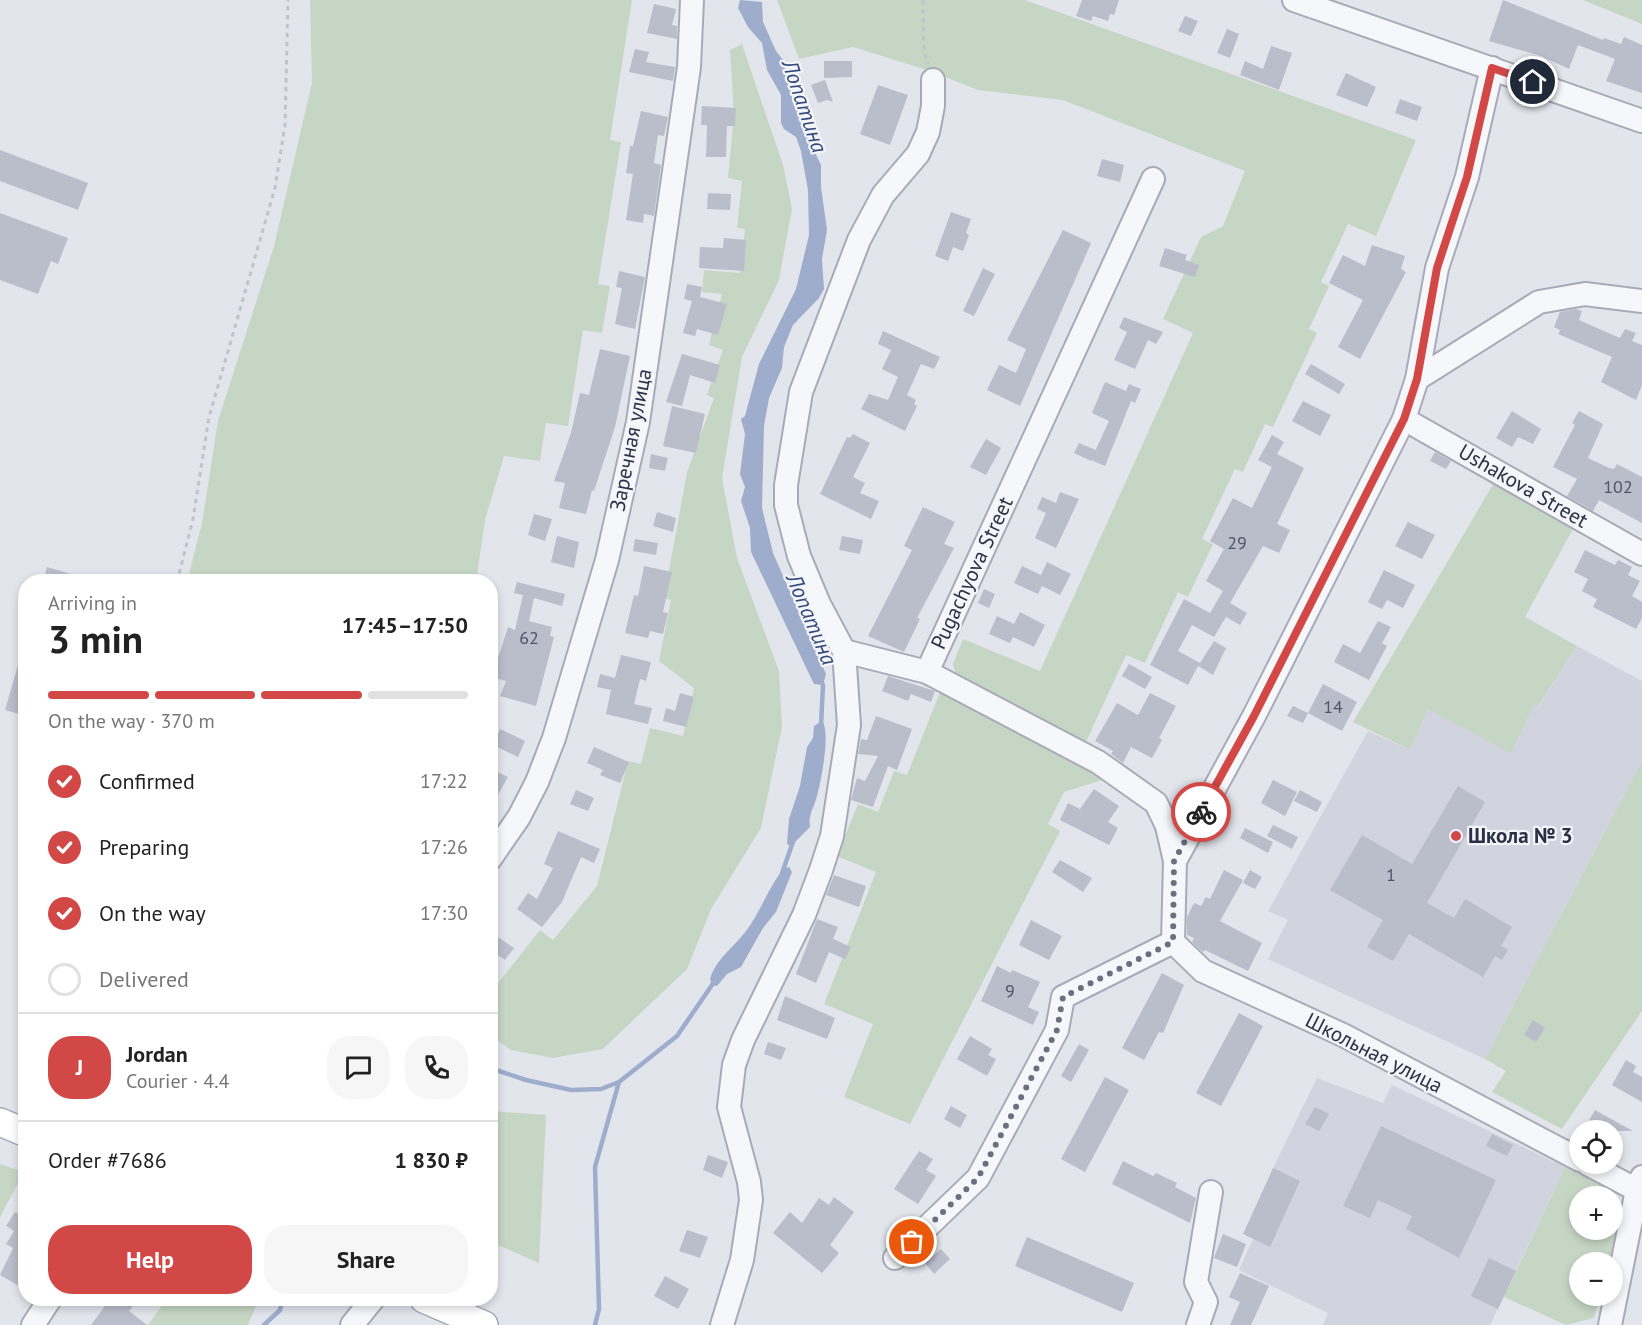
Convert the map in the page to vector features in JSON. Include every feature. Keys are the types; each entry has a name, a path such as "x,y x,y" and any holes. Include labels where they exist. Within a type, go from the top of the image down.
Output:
{"main road":[{"path":"0,1122 18,1130"},
{"path":"440,1306 484,1325"}],"street":[{"name":"Заречная улица","path":"498,847 528,800 555,738 608,560 638,422 689,67 692,0"},
{"path":"1294,0 1642,122"},
{"path":"1174,861 1254,716 1404,419 1417,379 1437,268 1467,177 1492,68"},
{"path":"722,1325 742,1260 751,1200 749,1182 729,1107 729,1087 742,1040 804,915 832,836 849,725 844,651 819,604 800,556 786,505 786,485 801,392 859,240 883,195 918,154 928,132 933,106 933,80"},
{"name":"Pugachyova Street","path":"1153,179 927,672 1098,762 1156,803 1167,825 1174,861 1173,942"},
{"path":"1417,379 1539,302 1585,294 1642,301"},
{"name":"Ushakova Street","path":"1404,419 1642,554"},
{"path":"844,651 927,672"},
{"path":"895,1258 978,1178 1057,1030 1063,997 1173,942"},
{"name":"Школьная улица","path":"1173,942 1203,971 1343,1035 1569,1154"},
{"path":"1610,1325 1640,1183 1615,1174"},
{"path":"1198,1325 1206,1302 1196,1282 1211,1192"},
{"path":"33,1325 45,1306"},
{"path":"352,1325 367,1306"}],"path":[{"path":"179,574 193,519 209,417 245,299 275,188 285,125 288,0"},
{"path":"923,0 924,51 933,80"}],"shaded area":[{"name":"Школа № 3","path":"1577,646 1642,681 1642,761 1485,1059 1268,959 1288,920 1268,911 1368,731 1410,750 1428,708 1534,703 1539,705"},
{"path":"1317,1078 1383,1103 1392,1085 1565,1167 1490,1325 1323,1325 1328,1313 1239,1270 1253,1239 1273,1168"}],"green space":[{"path":"310,0 632,0 610,140 621,142 598,284 610,286 602,333 583,330 568,426 546,423 540,461 504,456 485,520 477,574 189,574 202,523 218,421 274,246 312,83"},
{"path":"777,0 1025,0 1416,140 1376,236 1348,224 1321,282 1329,286 1309,329 1317,333 1273,427 1265,424 1243,472 1235,469 1202,539 1213,544 1188,597 1178,592 1145,663 1126,655 1085,744 958,682 953,664 963,639 1040,671 1193,333 1163,319 1201,237 1223,226 1245,171 1063,100 978,90 927,70 853,47 799,59"},
{"path":"1583,0 1642,0 1642,24"},
{"path":"742,44 783,165 792,209 779,280 742,357 722,478 737,558 779,671 782,727 761,828 711,909 687,969 603,1049 553,1058 511,1050 498,1041 498,983 540,930 553,940 597,886 628,761 641,764 650,728 683,736 694,688 659,661 671,600 664,598 687,472 714,398 707,395 723,350 709,345 722,294 702,292 704,270 740,273 745,229 737,228 742,181 728,178 734,115 730,50"},
{"path":"1495,481 1574,527 1525,617 1577,646 1538,706 1534,704 1511,753 1428,709 1410,750 1353,722"},
{"path":"942,687 1040,736 1102,780 1064,792 1048,824 1060,831 910,1124 844,1097 873,1024 824,1004 876,872 837,856 858,804 878,812 894,771 907,775"},
{"path":"1642,761 1642,1011 1562,1129 1492,1092 1506,1071 1485,1059"},
{"path":"498,1112 546,1115 539,1263 498,1245"},
{"path":"0,1164 18,1170 18,1183 0,1217"},
{"path":"1565,1167 1569,1169 1569,1174 1581,1174 1604,1186 1569,1186 1569,1240 1616,1240 1613,1252 1569,1252 1569,1306 1597,1306 1594,1318 1566,1325 1504,1297"},
{"path":"161,1306 256,1306 248,1325 148,1325"}],"water":[{"path":"740,0 762,2 763,22 776,51 783,60 793,101 805,115 807,136 821,165 821,187 827,230 822,259 824,289 819,298 793,325 784,347 782,368 769,398 764,426 762,508 773,553 826,674 823,685 814,684 751,552 750,528 741,501 745,487 740,474 745,434 741,419 745,416 759,364 796,289 809,235 808,190 801,151 796,137 784,129 781,123 781,95 767,70 762,43 748,27 738,8"},
{"path":"822,721 826,735 824,757 810,827 791,846 787,844 789,819 800,786 807,747 813,738 814,726"},
{"path":"789,867 792,872 776,912 763,928 741,967 727,974 717,986 712,985 710,979 716,965 751,924 773,884 784,868"}],"building":[{"path":"1082,0 1119,0 1114,15 1110,14 1108,21 1093,16 1091,21 1076,16"},
{"path":"1503,0 1603,40 1604,38 1621,44 1624,37 1642,45 1642,93 1606,81 1615,59 1578,45 1569,69 1541,56 1489,41"},
{"path":"654,4 676,9 672,25 677,26 677,39 647,33"},
{"path":"1185,16 1198,21 1191,36 1178,31"},
{"path":"1227,29 1239,34 1230,58 1217,53"},
{"path":"1271,46 1292,53 1279,90 1240,75 1245,61 1263,69"},
{"path":"635,49 649,52 646,62 675,67 673,81 629,72"},
{"path":"824,61 852,61 852,77 824,78"},
{"path":"1346,73 1376,87 1367,107 1336,95"},
{"path":"825,80 833,102 827,100 818,103 811,85"},
{"path":"878,85 908,95 890,145 860,134"},
{"path":"1400,99 1422,107 1417,121 1395,113"},
{"path":"702,106 736,108 735,126 727,126 726,157 706,157 707,125 701,125"},
{"path":"641,111 668,117 664,136 658,135 654,163 661,165 654,216 644,214 643,223 626,220 633,174 626,173 630,146 633,146"},
{"path":"0,150 88,183 78,210 0,181"},
{"path":"1102,159 1124,165 1120,182 1097,176"},
{"path":"708,193 731,194 730,210 707,209"},
{"path":"951,212 971,219 966,233 969,235 963,251 953,247 948,261 935,256"},
{"path":"0,213 68,238 58,264 51,261 38,294 0,280"},
{"path":"1063,230 1091,243 1020,406 987,390 999,365 1016,373 1026,349 1007,340"},
{"path":"724,238 746,240 744,271 699,268 700,247 723,248"},
{"path":"1372,245 1405,256 1401,269 1406,272 1360,359 1338,347 1363,300 1329,283 1343,255 1365,266"},
{"path":"1165,248 1187,255 1185,260 1199,265 1195,277 1159,266"},
{"path":"983,268 995,274 974,316 963,311"},
{"path":"619,271 645,277 635,329 615,324 622,288 616,287"},
{"path":"687,284 702,287 700,297 727,304 718,335 697,329 695,336 683,333 692,301 684,299"},
{"path":"1576,309 1582,311 1579,320 1620,338 1625,329 1636,333 1632,341 1642,345 1642,385 1636,400 1601,382 1612,357 1558,334 1560,330 1554,327 1560,312"},
{"path":"1124,317 1163,332 1156,344 1148,340 1135,369 1114,360 1127,332 1119,328"},
{"path":"883,331 940,357 934,369 921,364 907,395 916,400 914,404 917,406 905,431 861,409 869,394 888,400 898,377 882,369 891,350 878,344"},
{"path":"600,349 630,356 615,427 594,491 592,490 586,514 559,508 565,483 554,481 571,433 580,393 589,395"},
{"path":"682,354 720,365 715,383 690,375 682,406 666,402"},
{"path":"1311,364 1345,384 1339,394 1305,374"},
{"path":"1105,382 1126,391 1129,384 1141,389 1135,403 1131,401 1105,466 1091,460 1109,421 1092,413"},
{"path":"1303,401 1331,415 1320,436 1292,421"},
{"path":"672,406 705,414 696,453 663,446"},
{"path":"1512,411 1541,429 1533,444 1518,437 1512,447 1496,438"},
{"path":"1579,411 1603,424 1588,458 1609,468 1614,469 1617,464 1642,477 1642,523 1599,500 1593,511 1567,496 1577,479 1553,467 1575,425 1572,423"},
{"path":"853,434 870,443 853,477 865,483 860,493 879,501 871,519 820,494 847,437 850,438"},
{"path":"1272,435 1284,442 1277,454 1304,468 1277,524 1290,530 1279,553 1263,546 1230,603 1247,613 1240,625 1226,617 1214,637 1192,625 1178,651 1200,663 1214,641 1226,648 1213,675 1198,666 1188,685 1150,665 1184,599 1210,613 1223,591 1206,581 1224,549 1210,541 1233,498 1252,508 1272,467 1258,460"},
{"path":"986,439 1001,448 986,475 970,467"},
{"path":"1079,443 1096,450 1091,461 1074,453"},
{"path":"1435,452 1451,461 1446,469 1430,461"},
{"path":"651,454 668,458 665,471 649,468"},
{"path":"1060,492 1079,499 1056,548 1035,538 1046,513 1037,509 1042,497 1056,503"},
{"path":"923,507 955,522 944,544 954,548 917,618 920,619 904,652 868,636 912,550 904,546"},
{"path":"657,512 676,518 673,532 653,526"},
{"path":"534,514 552,519 545,541 528,535"},
{"path":"1408,522 1435,535 1422,559 1395,546"},
{"path":"557,536 579,542 574,568 551,562"},
{"path":"842,536 863,540 860,554 839,550"},
{"path":"635,539 658,543 656,555 633,551"},
{"path":"1585,550 1615,565 1618,560 1632,567 1628,575 1640,581 1632,596 1642,602 1642,618 1636,629 1593,607 1597,599 1582,591 1588,579 1574,572"},
{"path":"1047,562 1071,574 1060,595 1042,586 1038,594 1014,583 1022,566 1041,575"},
{"path":"644,566 672,572 663,612 668,613 663,634 650,631 648,638 625,633 634,595 638,596"},
{"path":"47,567 71,574 45,574"},
{"path":"1384,570 1415,585 1403,608 1387,600 1382,609 1368,602"},
{"path":"517,582 565,594 562,606 534,598 529,621 552,627 550,636 554,637 536,706 500,696 506,681 498,679 498,658 508,627 515,630 523,595 514,593"},
{"path":"984,589 995,594 989,608 978,603"},
{"path":"1020,612 1045,625 1034,647 1013,637 1010,643 989,634 997,616 1014,624"},
{"path":"1378,621 1391,627 1382,643 1387,646 1369,680 1334,662 1343,644 1360,653"},
{"path":"621,655 651,662 646,681 640,679 634,704 652,708 648,724 606,714 611,690 597,687 600,674 615,678"},
{"path":"1129,664 1152,677 1145,689 1122,676"},
{"path":"18,665 18,714 5,710"},
{"path":"888,676 935,691 931,702 911,694 908,701 882,691"},
{"path":"1323,684 1357,702 1342,731 1308,713"},
{"path":"680,693 694,697 686,727 663,721 666,708 675,711"},
{"path":"1150,693 1176,706 1159,738 1162,740 1152,758 1131,747 1123,763 1111,754 1113,751 1095,741 1117,703 1138,715"},
{"path":"1293,706 1308,713 1303,723 1287,716"},
{"path":"876,716 912,729 897,770 888,766 873,807 851,800 857,778 865,781 878,756 858,754 861,739 867,740"},
{"path":"500,729 525,741 518,757 498,747"},
{"path":"594,747 629,762 620,783 600,775 603,770 587,763"},
{"path":"498,772 508,777 498,795"},
{"path":"1273,780 1297,792 1285,816 1261,803"},
{"path":"1458,786 1485,802 1427,903 1454,918 1465,899 1512,927 1501,946 1508,950 1502,960 1495,956 1483,977 1409,934 1393,961 1367,947 1383,920 1330,890 1362,835 1412,864"},
{"path":"1094,789 1119,806 1108,822 1118,828 1109,845 1060,820 1068,803 1080,809"},
{"path":"576,790 594,798 588,811 570,804"},
{"path":"1300,790 1322,802 1317,812 1294,801"},
{"path":"1273,825 1298,837 1292,849 1267,836"},
{"path":"1245,828 1273,842 1268,853 1240,838"},
{"path":"558,831 600,849 594,863 581,857 562,902 542,927 517,909 528,893 537,899 553,868 544,864"},
{"path":"1060,860 1092,878 1083,892 1052,872"},
{"path":"1224,870 1243,880 1220,921 1262,943 1248,971 1205,950 1203,952 1192,942 1194,938 1187,935 1187,917 1194,903 1201,906 1206,897 1210,899"},
{"path":"1250,870 1262,877 1255,889 1243,883"},
{"path":"834,875 866,886 859,907 826,895"},
{"path":"817,919 838,927 833,939 851,947 845,959 829,952 816,983 796,974"},
{"path":"1031,920 1062,936 1049,960 1019,945"},
{"path":"498,937 514,948 505,960 498,955"},
{"path":"997,966 1040,982 1028,1007 1039,1012 1033,1025 981,1001"},
{"path":"1162,973 1184,985 1163,1033 1159,1032 1144,1060 1122,1048"},
{"path":"785,996 835,1018 827,1039 777,1020"},
{"path":"1239,1013 1263,1026 1221,1106 1196,1093"},
{"path":"1533,1020 1545,1028 1536,1042 1524,1035"},
{"path":"970,1036 992,1049 988,1055 996,1059 987,1076 957,1059"},
{"path":"768,1042 786,1048 781,1060 764,1054"},
{"path":"1079,1044 1089,1050 1071,1082 1061,1076"},
{"path":"1626,1060 1636,1066 1633,1072 1642,1077 1642,1102 1612,1085"},
{"path":"1105,1077 1129,1090 1085,1172 1061,1159"},
{"path":"951,1106 967,1115 960,1128 944,1119"},
{"path":"1315,1107 1329,1114 1319,1131 1305,1124"},
{"path":"1595,1110 1613,1120 1589,1120"},
{"path":"1623,1125 1633,1131 1623,1131"},
{"path":"1381,1126 1496,1180 1459,1258 1406,1229 1412,1216 1378,1200 1370,1218 1343,1206"},
{"path":"1492,1134 1513,1145 1507,1156 1486,1146"},
{"path":"919,1151 933,1159 926,1170 936,1176 918,1204 894,1189"},
{"path":"708,1155 728,1162 722,1178 703,1170"},
{"path":"1123,1161 1153,1176 1156,1173 1177,1183 1175,1187 1196,1198 1190,1223 1112,1184"},
{"path":"1273,1168 1300,1181 1270,1247 1243,1234"},
{"path":"834,1197 854,1212 830,1245 839,1253 822,1273 773,1233 790,1212 802,1223 819,1198 829,1205"},
{"path":"15,1212 18,1214 18,1285 0,1275 13,1248 6,1244 14,1231 6,1226"},
{"path":"687,1230 708,1237 700,1258 679,1251"},
{"path":"1223,1234 1246,1244 1237,1267 1214,1258"},
{"path":"1027,1237 1134,1283 1122,1312 1015,1266"},
{"path":"941,1249 950,1259 934,1274 925,1263"},
{"path":"1489,1258 1516,1271 1498,1309 1471,1296"},
{"path":"1240,1273 1269,1286 1251,1325 1230,1325 1240,1302 1229,1297"},
{"path":"665,1276 689,1289 678,1309 654,1296"},
{"path":"105,1306 133,1306 129,1311 147,1325 91,1325"}],"waterway":[{"name":"Лопатина","path":"821,681 823,685 821,726"},
{"name":"Лопатина","path":"782,873 793,842"},
{"name":"Лопатина","path":"498,1071 526,1080 571,1090 601,1089 619,1082 677,1036 714,982"},
{"path":"595,1325 599,1309 595,1167 619,1082"},
{"name":"Лопатина","path":"264,1325 280,1310 281,1306"}],"way so far":[{"path":"912,1242 978,1178 1057,1030 1063,997 1173,942 1174,861 1201,812"}],"place":[{"name":"Школа № 3","path":"1456,836"}],"route":[{"path":"1201,812 1254,716 1404,419 1417,379 1428,307 1437,268 1467,177 1492,68 1533,82"}]}
